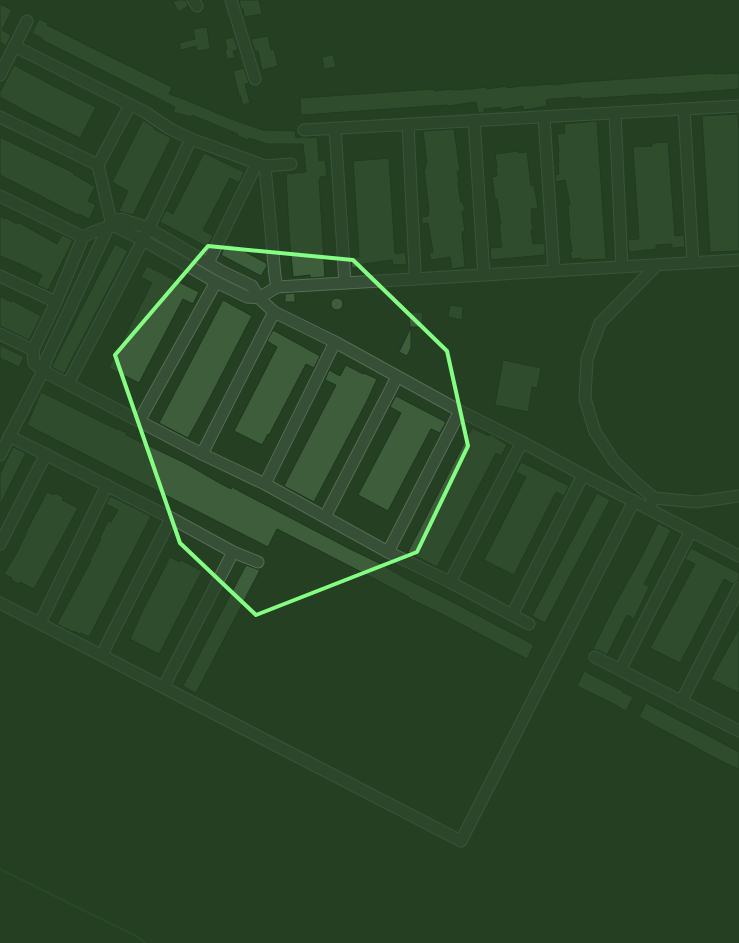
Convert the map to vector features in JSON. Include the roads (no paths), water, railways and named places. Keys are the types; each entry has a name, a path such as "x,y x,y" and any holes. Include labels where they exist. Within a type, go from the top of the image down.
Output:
{"street":[{"path":"231,0 255,80"},
{"path":"0,75 27,21"},
{"path":"14,46 145,112 170,129 191,138 261,164 291,164"},
{"path":"0,455 43,371 46,360 109,224 98,165 130,105"},
{"path":"304,130 739,106"},
{"path":"684,109 693,263"},
{"path":"615,113 622,267"},
{"path":"0,117 98,165"},
{"path":"544,117 554,271"},
{"path":"474,120 484,275"},
{"path":"408,124 414,279"},
{"path":"335,128 345,283"},
{"path":"68,384 143,240 191,138"},
{"path":"208,263 261,164"},
{"path":"261,164 278,287"},
{"path":"0,196 83,237"},
{"path":"529,624 388,552 265,484 202,454 43,371 34,363 33,350 56,302 83,237 121,219 148,228 252,286 259,298 274,312 335,342 460,411 739,556"},
{"path":"109,224 143,240 246,297 259,298 278,287 739,260"},
{"path":"656,265 600,323 587,359 585,399 595,432 614,461 654,498 696,502 739,496"},
{"path":"0,276 56,302"},
{"path":"139,421 216,282"},
{"path":"202,454 274,312"},
{"path":"0,334 33,350"},
{"path":"265,484 335,342"},
{"path":"325,518 397,377"},
{"path":"388,552 460,411"},
{"path":"9,436 171,518 233,552 258,562"},
{"path":"450,582 522,442"},
{"path":"0,544 46,454"},
{"path":"512,615 583,475"},
{"path":"40,623 107,485"},
{"path":"648,508 654,498"},
{"path":"0,603 460,841 634,501"},
{"path":"103,656 106,646 171,518"},
{"path":"620,670 691,530"},
{"path":"165,688 168,678 233,552"},
{"path":"681,702 739,588"},
{"path":"595,657 739,732"}],"waterway":[{"path":"0,869 136,936 146,943"}]}
